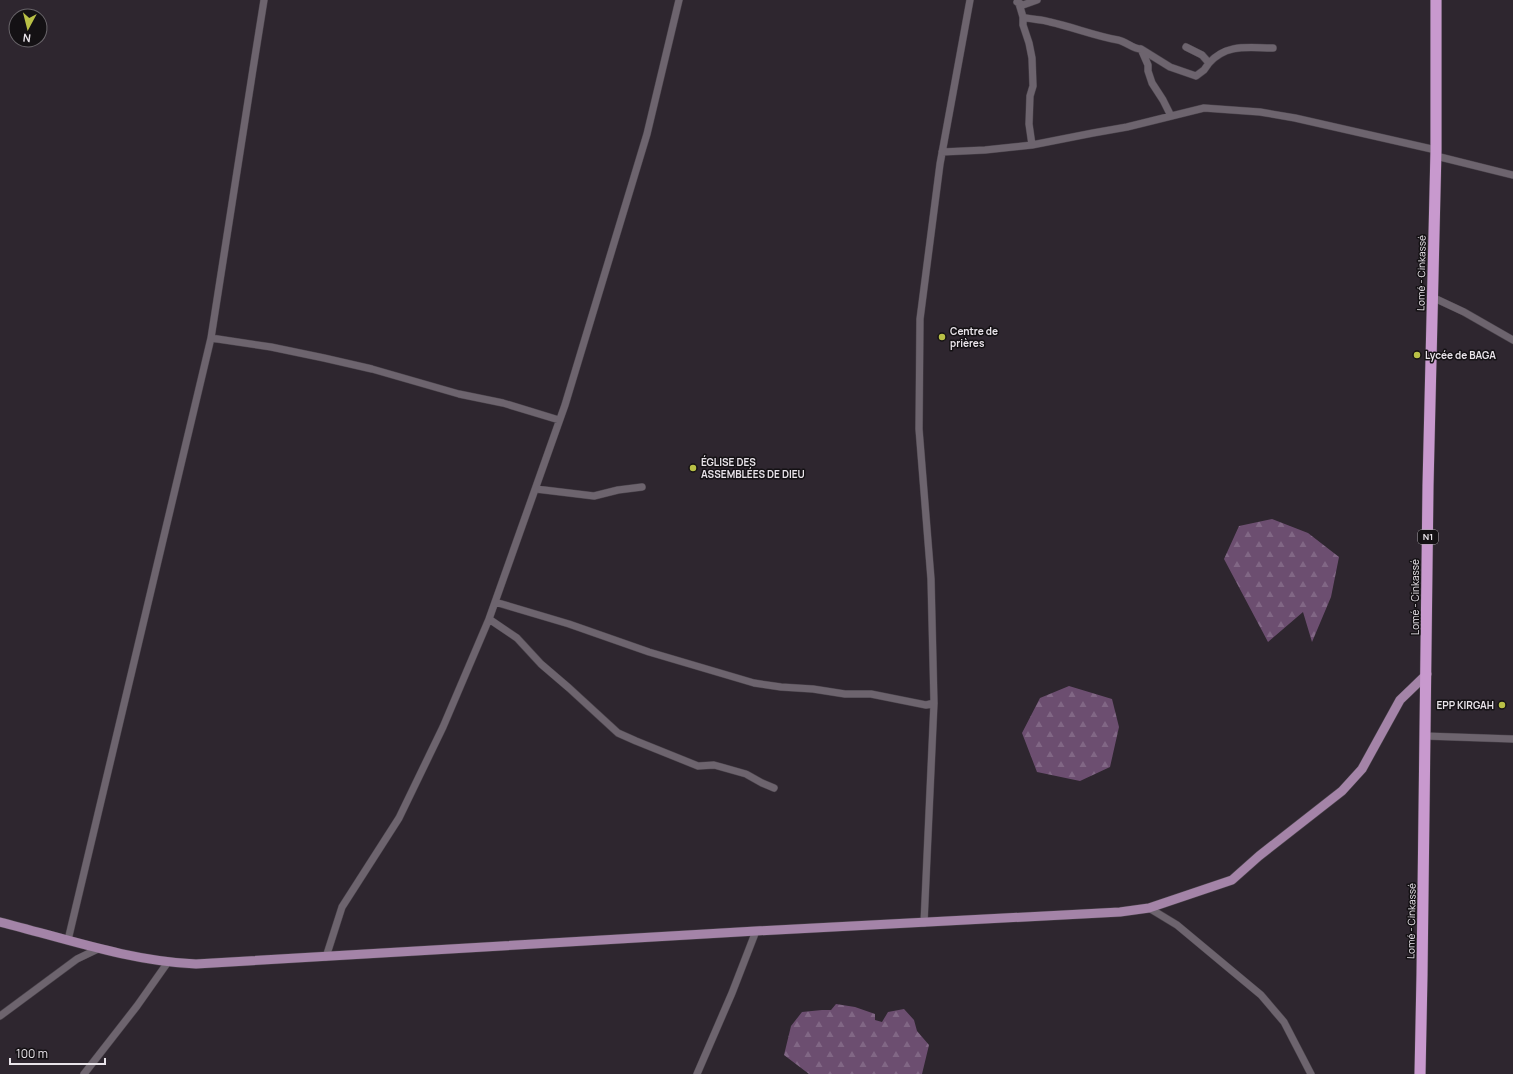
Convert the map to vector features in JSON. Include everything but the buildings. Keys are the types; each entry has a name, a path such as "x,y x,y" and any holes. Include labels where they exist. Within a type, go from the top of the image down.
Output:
{"highway":[{"name":"Lomé - Cinkassé","path":"1420,1074 1427,674 1428,486 1436,153 1436,0"}],"main road":[{"path":"0,922 100,948 168,962 196,964 756,931 1120,912 1149,908 1232,880 1259,856 1342,791 1362,769 1400,700 1427,674"}],"street":[{"path":"68,940 211,338 264,0"},
{"path":"326,957 342,907 399,818 443,728 489,619 568,398 644,142 679,0"},
{"path":"924,922 934,703 931,579 919,429 920,319 942,152 970,0"},
{"path":"1018,1 1023,5 1037,0"},
{"path":"1018,1 1032,58 1033,86 1030,96 1029,124 1032,145"},
{"path":"1023,17 1050,22 1093,35 1126,42 1136,49 1141,49 1170,67 1196,76 1204,70 1216,55 1224,51 1243,47 1273,48"},
{"path":"1186,47 1202,55 1209,63"},
{"path":"1141,49 1148,65 1148,71 1152,83 1171,116"},
{"path":"942,152 985,150 1032,145 1093,132 1127,127 1204,108 1260,112 1295,118 1436,153 1513,175"},
{"path":"1432,297 1464,312 1513,340"},
{"path":"211,338 271,347 331,359 459,394 503,403 559,420"},
{"path":"536,489 594,496 618,490 642,487"},
{"path":"495,602 569,624 649,652 754,683 845,694 870,694 926,705 934,703"},
{"path":"489,619 517,638 541,664 618,733 698,766 714,765 746,774 762,784 774,788"},
{"path":"1425,736 1513,738"},
{"path":"1149,908 1178,925 1261,995 1284,1022 1310,1074"},
{"path":"697,1074 732,994 756,931"},
{"path":"0,1016 77,959 100,948"},
{"path":"84,1074 137,1006 168,962"}],"green space":[{"path":"1272,519 1308,533 1339,557 1331,597 1312,642 1303,612 1268,642 1224,559 1239,526"},
{"path":"1069,686 1112,699 1119,727 1110,767 1080,781 1037,772 1022,733 1040,698"},
{"path":"836,1004 855,1007 875,1014 875,1020 882,1022 888,1012 904,1009 914,1020 917,1031 929,1045 922,1074 809,1074 784,1055 791,1026 802,1012 831,1010"}],"place":[{"name":"Centre de prières","path":"942,337"},
{"name":"Lycée de BAGA","path":"1417,355"},
{"name":"ÉGLISE DES ASSEMBLÉES DE DIEU","path":"693,468"},
{"name":"EPP KIRGAH","path":"1502,705"}]}
